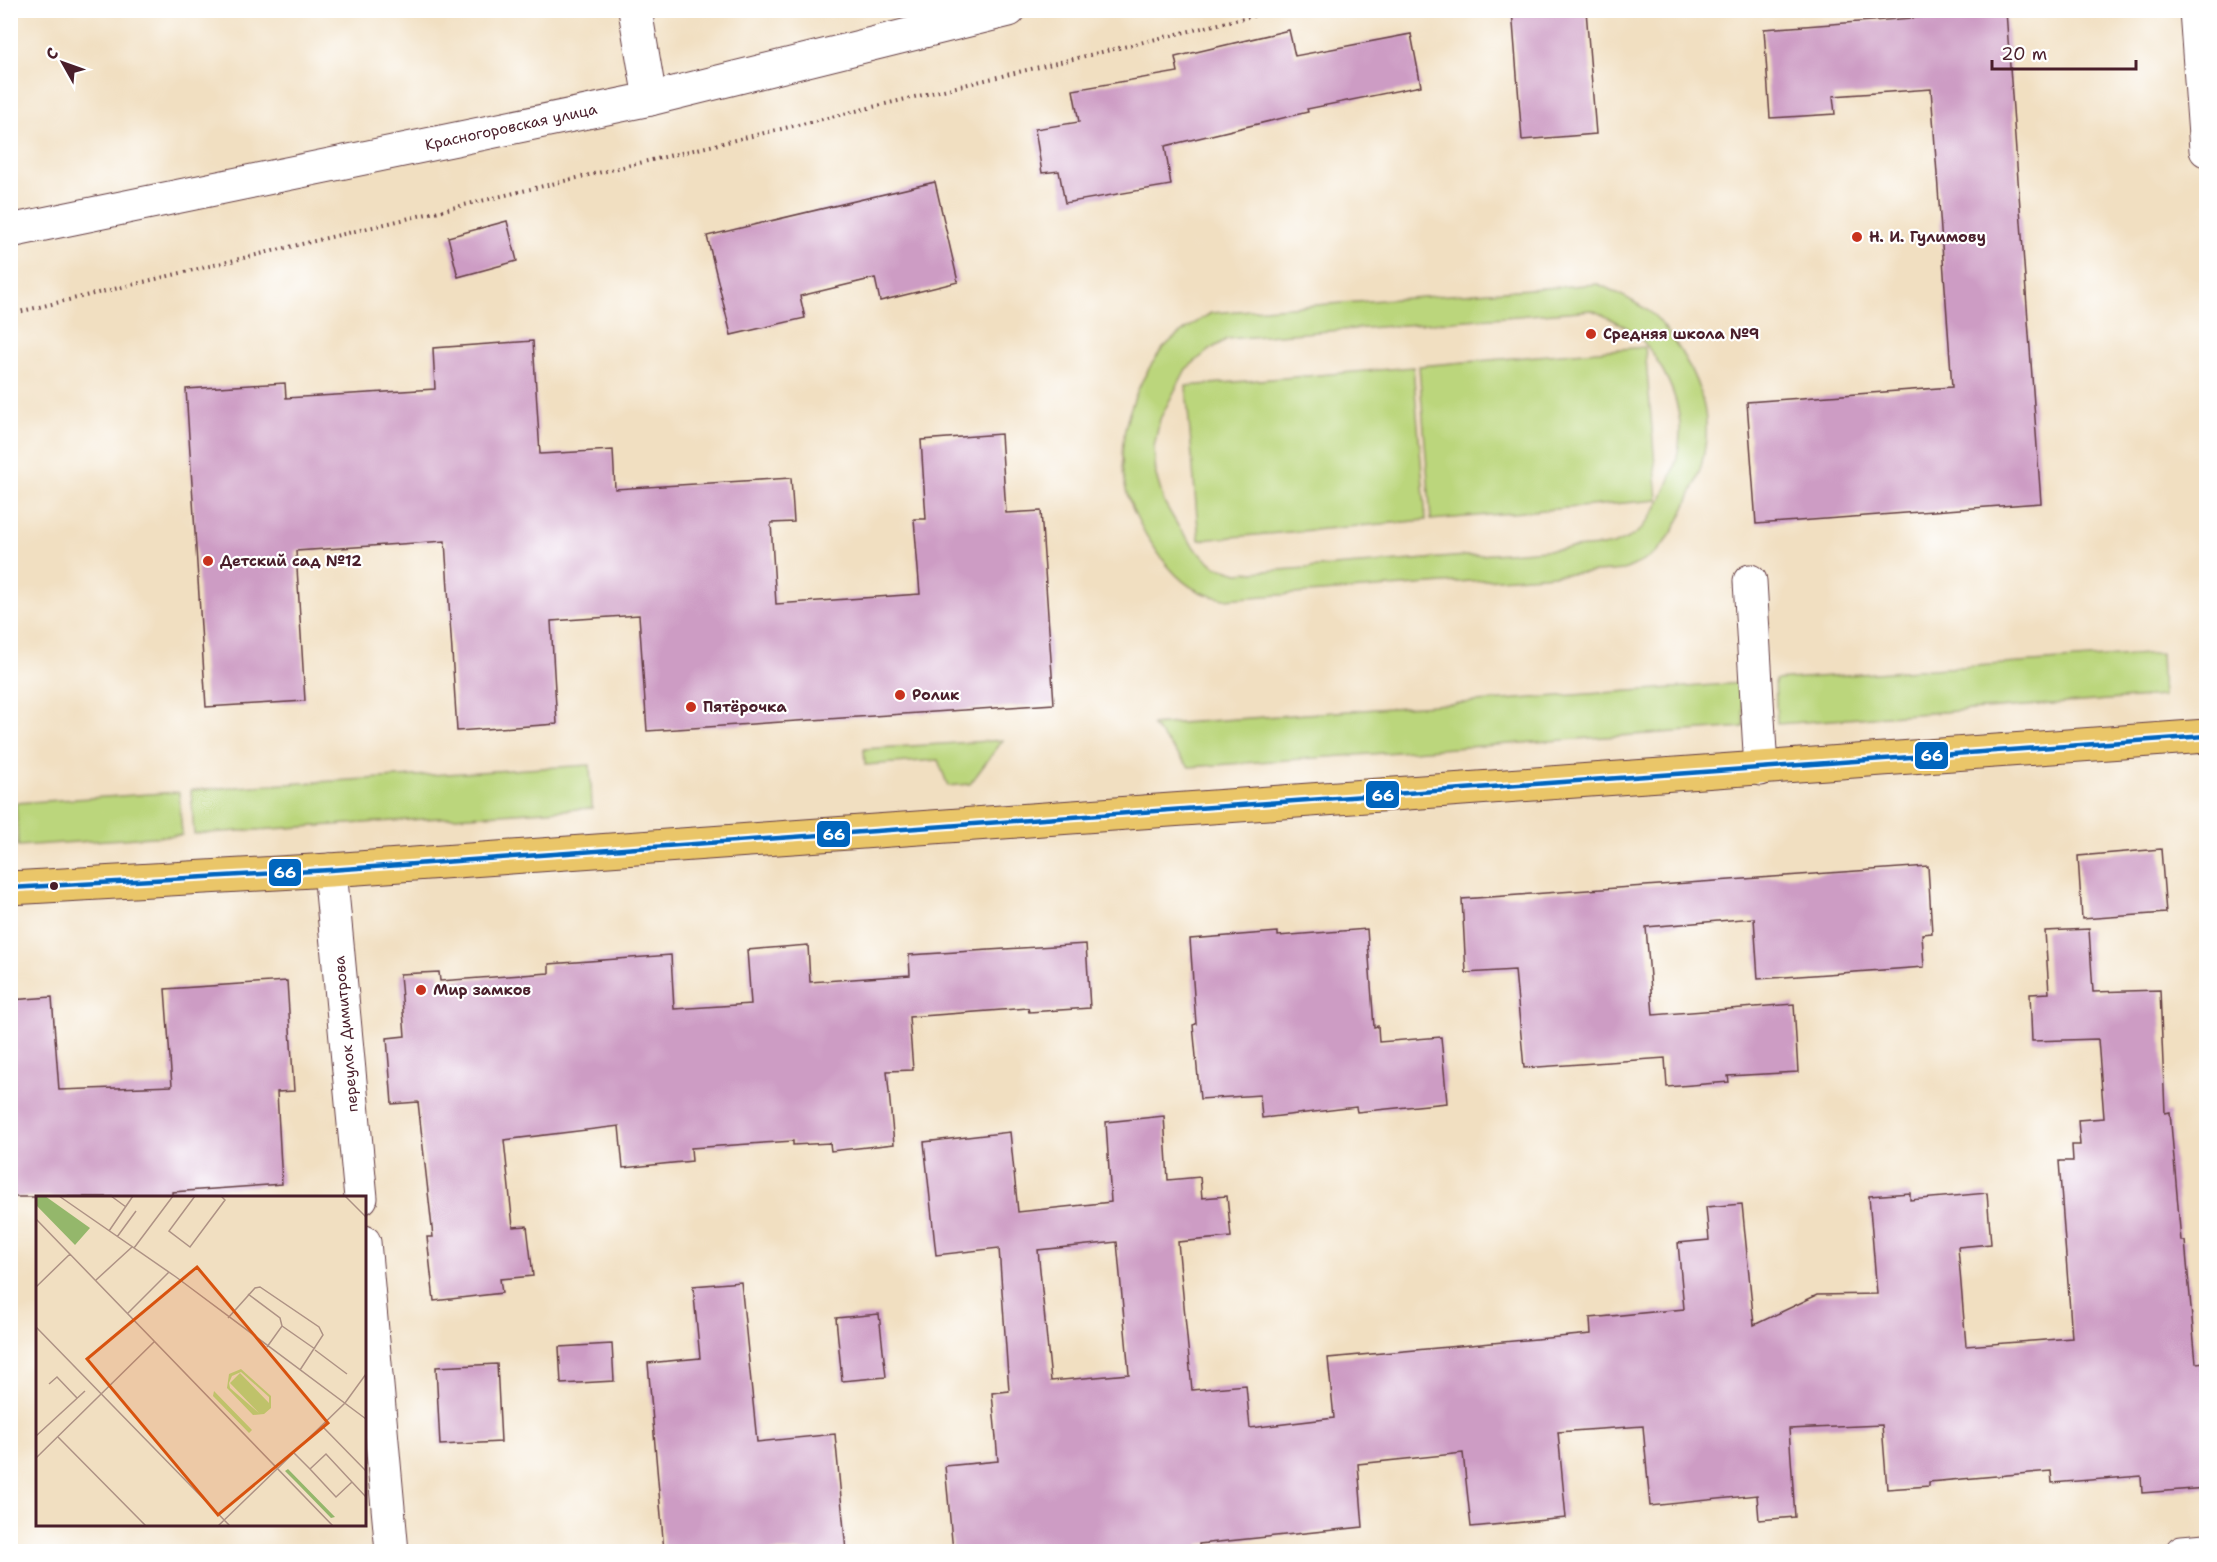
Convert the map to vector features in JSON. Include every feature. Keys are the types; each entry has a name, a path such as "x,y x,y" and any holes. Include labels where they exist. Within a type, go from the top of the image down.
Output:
{"main road":[{"path":"10,888 330,870 2206,736"}],"street":[{"path":"635,10 650,99"},
{"name":"Красногоровская улица","path":"10,231 650,99 1009,10"},
{"path":"2196,10 2203,68 2206,150"},
{"path":"1750,581 1761,769"},
{"name":"переулок Димитрова","path":"330,870 361,1196"},
{"path":"366,1264 392,1551"},
{"path":"2182,1551 2206,1550"}],"path":[{"path":"10,314 1277,10"}],"green space":[{"path":"1598,284 1631,300 1654,315 1687,363 1696,381 1706,417 1704,454 1699,473 1674,529 1662,546 1648,558 1624,570 1224,599 1207,595 1190,586 1175,574 1146,535 1127,494 1122,463 1125,429 1142,381 1160,352 1171,341 1211,313","holes":["1592,310 1632,331 1649,348 1674,394 1680,424 1678,454 1658,506 1640,530 1613,545 1238,573 1215,566 1196,550 1164,502 1156,475 1154,447 1160,419 1186,369 1227,339"]},
{"path":"1645,347 1658,500 1431,520 1419,366"},
{"path":"1413,367 1426,520 1199,540 1186,386"},
{"path":"2161,653 2163,696 1777,724 1775,680"},
{"path":"1742,683 1744,727 1189,767 1152,725"},
{"path":"1003,740 970,784 948,786 938,760 865,765 864,749"},
{"path":"590,765 592,808 194,834 191,790"},
{"path":"179,792 182,835 18,846 16,803"}],"building":[{"path":"1512,10 1586,10 1596,134 1522,140"},
{"path":"2006,11 2041,503 1756,524 1747,402 1952,387 1931,89 1833,96 1835,114 1770,118 1764,29"},
{"path":"1289,30 1295,56 1411,34 1421,86 1307,109 1308,112 1165,146 1171,185 1065,203 1059,171 1042,173 1035,129 1079,122 1073,90 1178,72 1175,57"},
{"path":"935,182 958,282 880,301 875,278 800,296 805,318 731,335 707,236"},
{"path":"507,221 517,261 458,277 448,237"},
{"path":"533,341 540,454 613,450 615,489 791,478 794,522 771,523 776,604 920,594 914,519 926,519 921,440 1001,434 1006,513 1041,511 1054,704 647,731 639,615 551,621 557,724 457,731 445,541 296,551 305,701 206,707 186,389 285,383 286,398 435,389 433,348"},
{"path":"2161,849 2166,913 2082,919 2078,856"},
{"path":"1928,866 1932,933 1922,934 1924,967 1758,979 1754,918 1646,927 1653,1015 1794,1004 1798,1072 1728,1076 1729,1082 1667,1087 1665,1058 1524,1068 1515,970 1466,973 1462,899"},
{"path":"1367,929 1374,1027 1378,1026 1379,1042 1441,1037 1447,1103 1357,1112 1356,1107 1262,1118 1260,1095 1200,1099 1193,1025 1196,1024 1190,939 1278,932 1278,936"},
{"path":"2089,929 2093,992 2160,990 2165,1113 2170,1112 2181,1241 2185,1241 2196,1363 2206,1362 2206,1488 2142,1493 2141,1476 2052,1483 2051,1471 1929,1482 1929,1486 1887,1489 1882,1425 1789,1429 1795,1517 1759,1520 1757,1495 1650,1506 1643,1426 1558,1432 1566,1518 1471,1527 1463,1453 1358,1464 1363,1527 1199,1544 1199,1551 953,1551 945,1466 998,1461 992,1393 1009,1391 999,1248 936,1255 924,1142 1010,1132 1018,1212 1111,1202 1106,1122 1164,1116 1168,1180 1200,1177 1202,1198 1227,1196 1231,1237 1178,1242 1192,1390 1246,1385 1250,1428 1334,1418 1328,1358 1591,1334 1590,1318 1684,1309 1678,1243 1709,1240 1706,1207 1742,1204 1754,1325 1817,1295 1877,1294 1869,1196 1910,1193 1910,1200 1987,1193 1991,1244 1958,1247 1966,1346 2072,1338 2059,1161 2073,1161 2072,1145 2080,1145 2078,1120 2104,1118 2098,1039 2032,1041 2030,994 2049,993 2045,931","holes":["1117,1242 1129,1374 1051,1381 1038,1250"]},
{"path":"1086,944 1090,1008 1029,1012 1028,1008 909,1017 913,1070 887,1071 894,1144 831,1151 830,1143 793,1145 793,1141 691,1148 692,1161 623,1168 619,1126 504,1140 513,1227 527,1226 533,1276 500,1279 502,1293 434,1301 427,1237 433,1237 418,1102 392,1104 387,1038 405,1036 400,974 439,972 440,981 549,973 549,964 671,955 674,1009 751,1004 747,950 808,945 810,982 910,975 909,955"},
{"path":"287,981 294,1091 277,1092 282,1184 172,1192 172,1196 10,1197 10,1000 52,997 59,1090 172,1086 165,989"},
{"path":"741,1282 757,1442 835,1434 846,1551 664,1551 648,1363 700,1358 693,1286"},
{"path":"879,1314 886,1377 842,1381 836,1318"},
{"path":"612,1344 614,1381 561,1384 559,1347"},
{"path":"497,1364 501,1442 440,1445 436,1367"}],"transit line":[{"name":"66","path":"10,888 330,870 2206,736"}],"place":[{"name":"Н. И. Гулимову","path":"1857,237"},
{"name":"Средняя школа №9","path":"1591,334"},
{"name":"Детский сад №12","path":"208,561"},
{"name":"Ролик","path":"900,695"},
{"name":"Пятёрочка","path":"691,707"},
{"name":"Мир замков","path":"421,990"}]}
